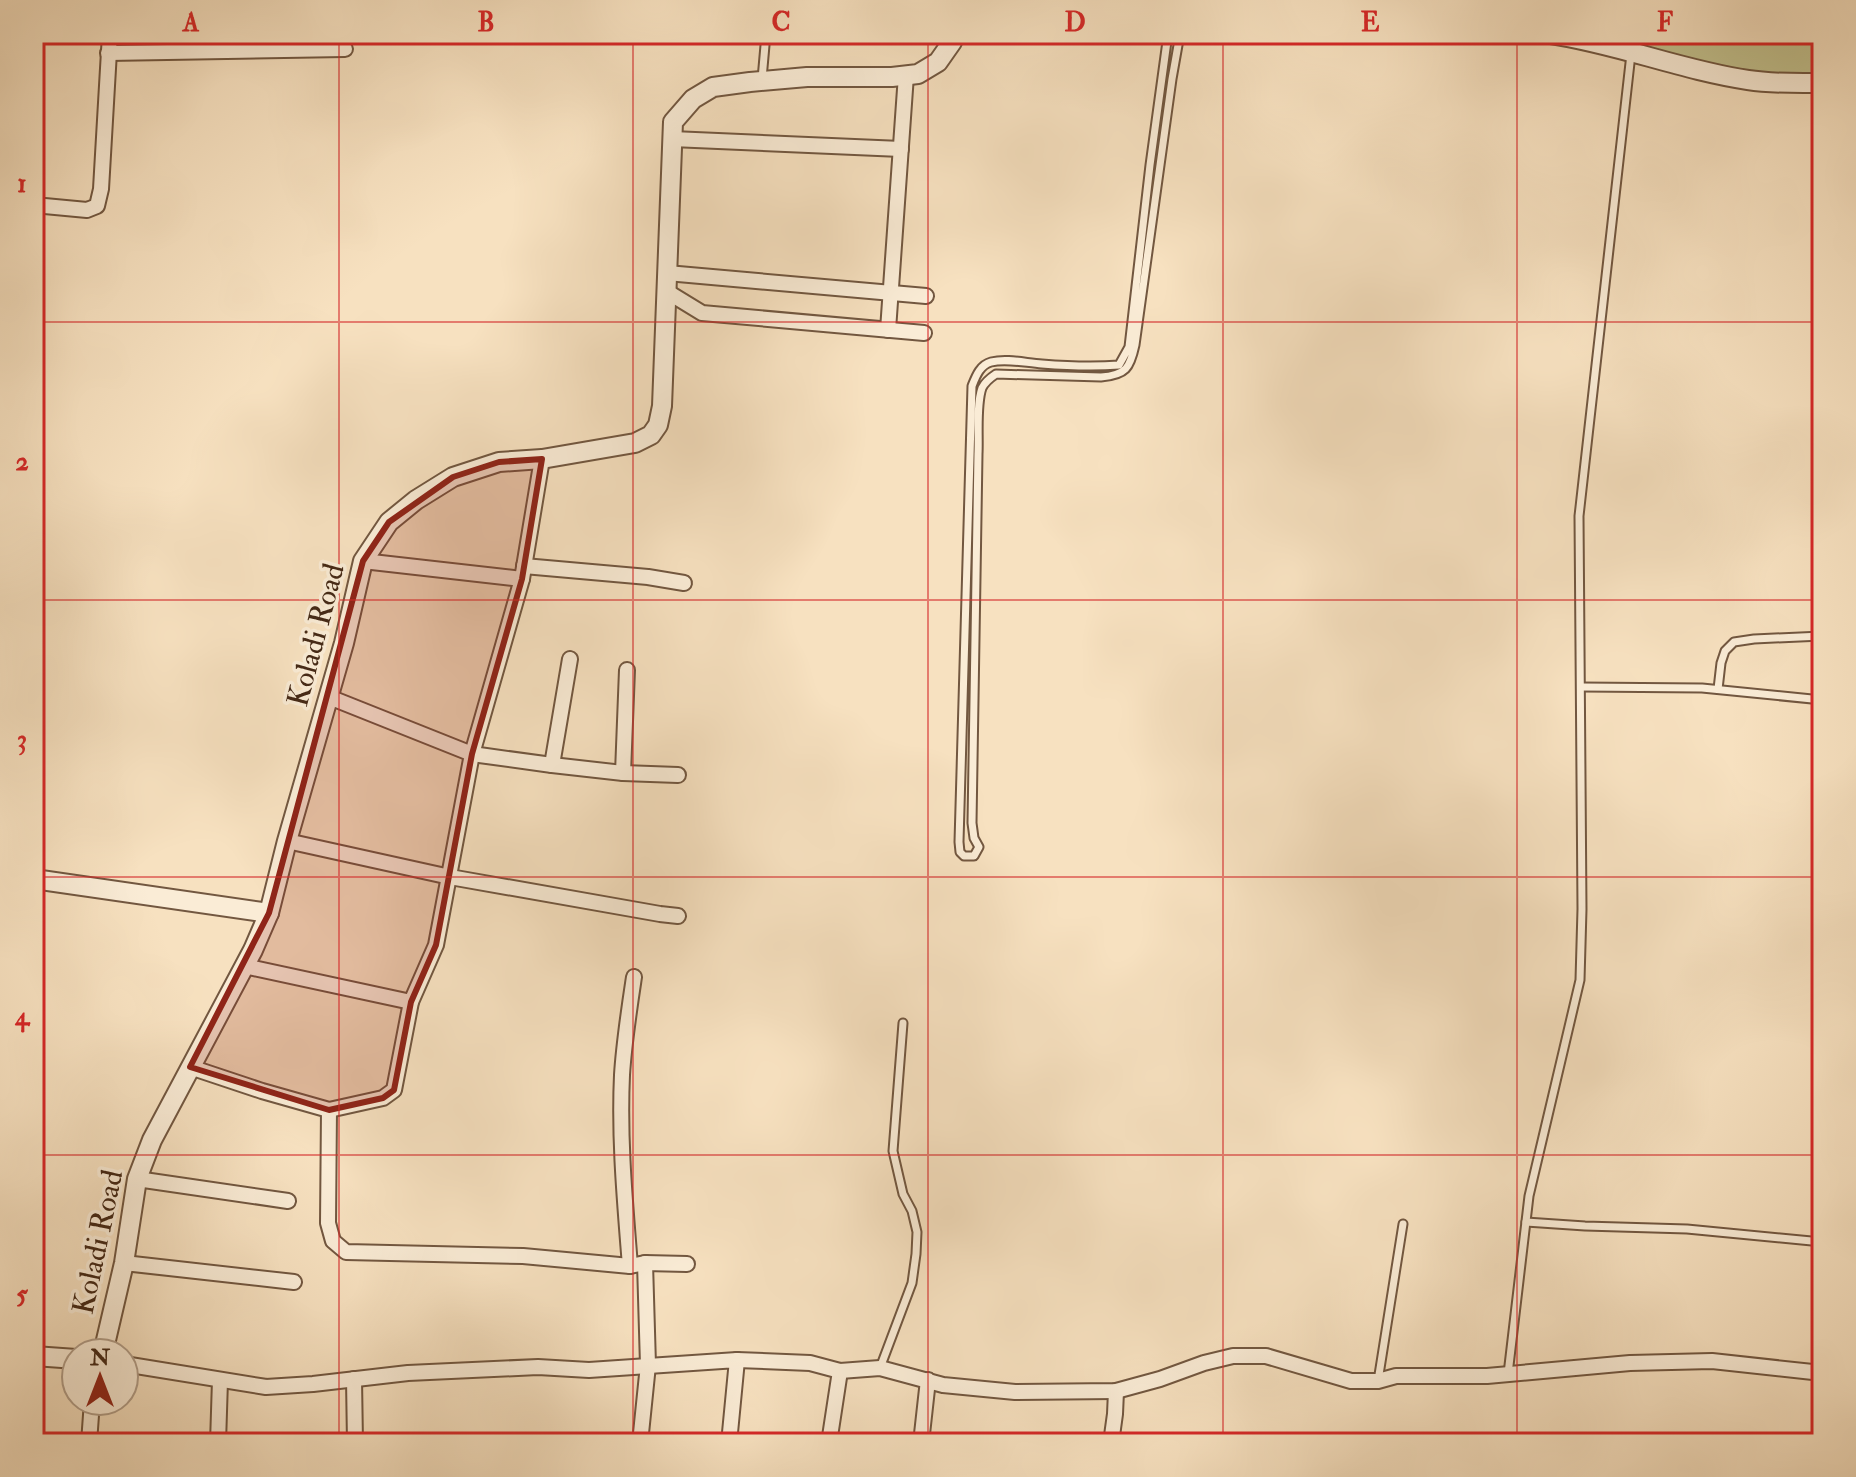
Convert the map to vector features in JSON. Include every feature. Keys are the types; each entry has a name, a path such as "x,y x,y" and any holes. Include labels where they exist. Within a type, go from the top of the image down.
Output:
{"street":[{"path":"34,205 87,210 97,206 101,189 110,34"},
{"name":"Koladi Road","path":"107,1337 124,1263 137,1179 152,1140 269,913 363,561 389,522 416,500 453,477 499,462 542,459 635,443 651,435 658,425 662,406 673,122 693,99 713,87 761,81 918,74 938,62 955,34"},
{"path":"1551,34 1748,80 1822,83"},
{"path":"108,53 345,49"},
{"path":"888,330 906,75"},
{"path":"672,139 901,149"},
{"path":"666,282 926,296"},
{"path":"666,282 702,313 924,333"},
{"path":"190,1067 329,1110 383,1098 394,1090 411,1002 436,945 472,754 523,572 542,459"},
{"path":"363,561 648,577 684,583"},
{"path":"552,765 570,659"},
{"path":"623,773 627,670"},
{"path":"329,697 472,754 623,773 678,775"},
{"path":"287,841 450,877 678,916"},
{"path":"34,879 269,913"},
{"path":"244,966 411,1002"},
{"path":"634,977 623,1061 621,1149 648,1365 640,1443"},
{"path":"329,1110 328,1223 333,1241 346,1252 687,1264"},
{"path":"137,1179 288,1201"},
{"path":"124,1263 294,1282"},
{"path":"34,1356 60,1358"},
{"path":"140,1367 266,1387 408,1373 538,1367 589,1370 737,1360 810,1363 840,1371 880,1368 943,1385 1015,1392 1116,1391 1233,1356 1266,1356 1351,1381 1378,1381 1396,1376 1487,1376 1630,1363 1712,1361 1822,1373"},
{"path":"729,1443 737,1360"},
{"path":"829,1443 840,1371"},
{"path":"354,1379 355,1443"},
{"path":"218,1443 220,1380"},
{"path":"921,1443 928,1380"},
{"path":"1111,1443 1116,1391"},
{"path":"89,1443 91,1417"}],"lane":[{"path":"761,81 766,34"},
{"path":"1168,34 1133,317 1125,358 1119,365 1102,366 1005,361 989,363 981,368 972,386 959,842 960,852 964,856 974,856 979,847 972,823 978,454 982,387 996,374 1101,377 1115,376 1128,368 1135,345 1180,34"},
{"path":"1508,1374 1529,1196 1580,980 1579,516 1631,51"},
{"path":"1718,689 1725,651 1734,642 1822,636"},
{"path":"1581,687 1718,689 1822,700"},
{"path":"880,1368 912,1283 916,1254 917,1232 912,1211 903,1194 893,1151 903,1023"},
{"path":"1526,1222 1687,1229 1822,1242"},
{"path":"1378,1381 1403,1224"}],"highlighted area":[{"path":"542,459 522,579 472,754 436,945 411,1002 394,1090 383,1098 329,1110 190,1067 269,913 363,561 389,522 453,477 499,462"}],"shaded area":[{"path":"1515,34 1822,34 1822,82"}]}
